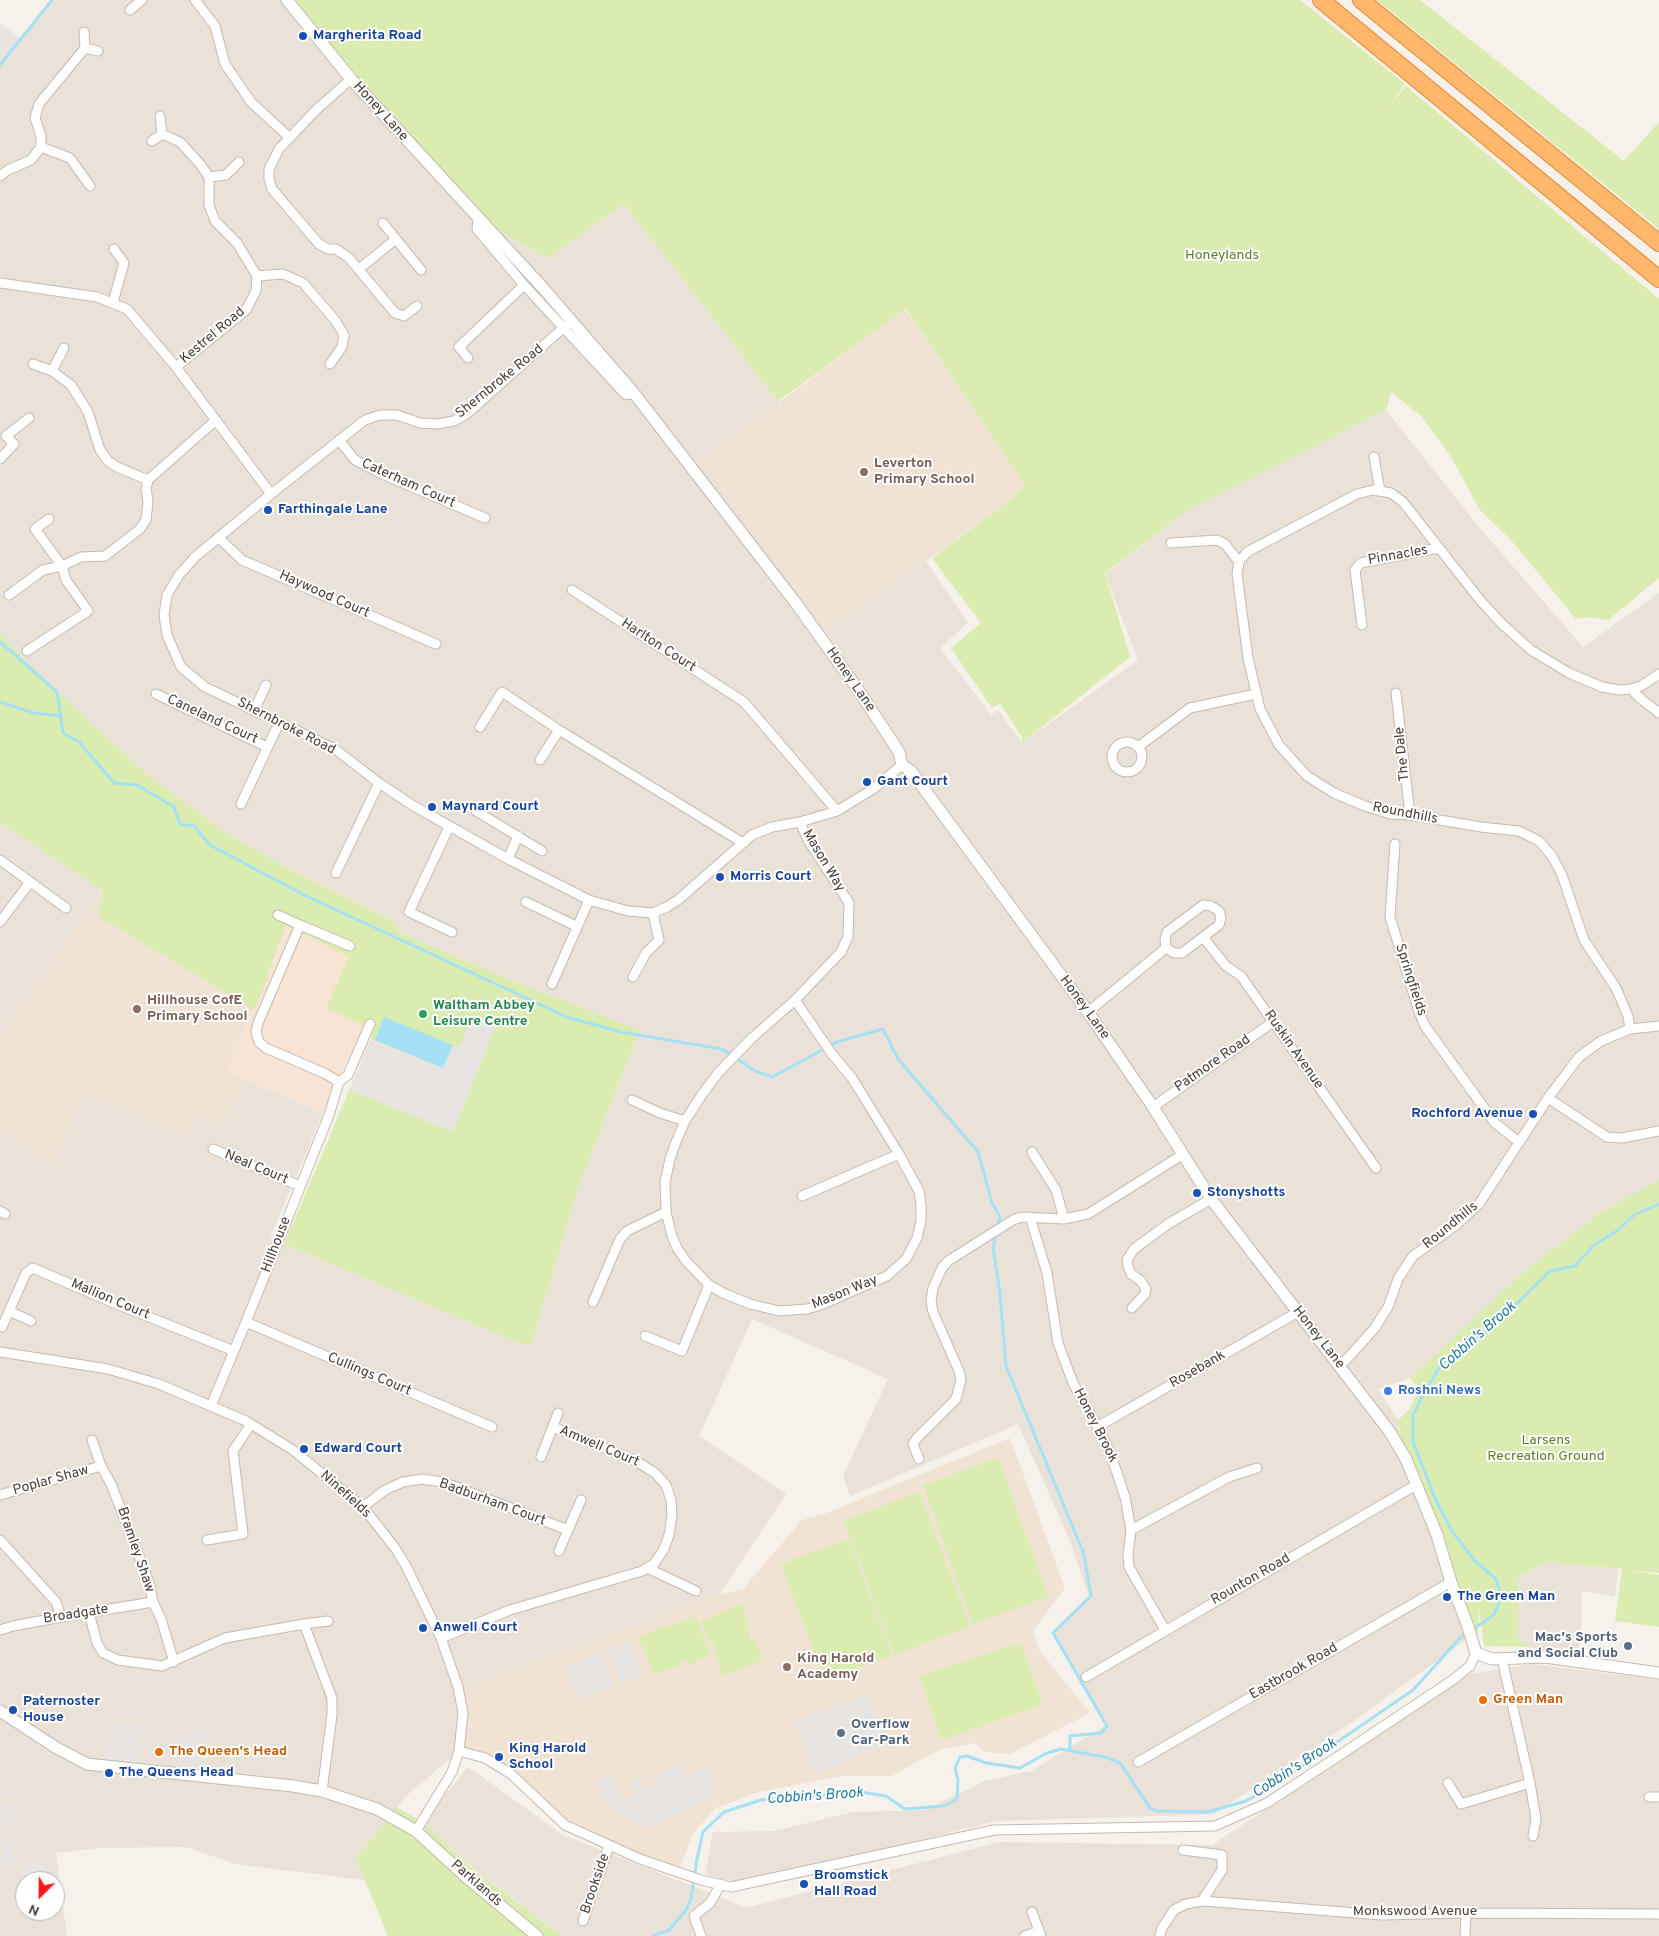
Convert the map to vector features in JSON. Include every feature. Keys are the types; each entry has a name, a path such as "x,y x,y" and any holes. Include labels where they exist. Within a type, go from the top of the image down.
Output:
{"highway":[{"path":"1321,0 1659,279"},
{"path":"1361,0 1659,244"}],"street":[{"path":"130,10 142,0"},
{"path":"195,0 216,26 225,64 258,109 290,138"},
{"name":"Honey Lane","path":"287,0 351,79 478,219 569,324 636,395 795,602 857,688 899,752 902,765 911,771 1088,1012 1153,1107 1212,1199 1390,1432 1406,1459 1437,1535 1451,1582 1468,1624 1476,1653"},
{"path":"0,176 8,170 31,160 41,147 41,136 35,118 39,104 85,48 84,32"},
{"path":"85,48 98,51"},
{"path":"351,79 316,110 279,149 269,169 269,179 272,189 319,244 328,249 336,249 349,258 396,313 404,316 417,306"},
{"path":"160,116 162,134"},
{"path":"152,141 162,134"},
{"path":"162,134 180,142 196,158 209,177 209,205 215,221 237,243 257,276 283,274 303,283 341,327 344,335 342,347 330,364"},
{"path":"41,147 70,158 90,186"},
{"path":"209,177 226,175 239,162"},
{"name":"Honey Lane","path":"478,219 477,229 524,285 569,324"},
{"path":"383,223 421,270"},
{"path":"360,269 396,239"},
{"path":"113,302 124,262 114,249"},
{"name":"Kestrel Road","path":"176,367 246,310 256,291 257,276"},
{"path":"0,283 81,294 113,302 127,309 176,367 271,494"},
{"path":"468,358 458,347 524,285"},
{"name":"Shernbroke Road","path":"569,324 468,412 454,421 430,424 420,423 397,415 380,415 366,420 338,440 195,557 179,574 168,595 164,616 167,635 181,668 205,687 335,749 379,783 449,827 589,900 628,911 653,913"},
{"path":"52,371 64,348"},
{"path":"33,364 52,371 71,386 79,396 88,412 100,450 108,461 117,467 148,480"},
{"path":"0,459 14,444 6,436 29,418"},
{"path":"9,595 43,570 62,566 81,557 105,556 140,529 146,520 148,511 146,489 148,480 216,420"},
{"name":"Caterham Court","path":"338,440 355,460 382,474 485,518"},
{"path":"1374,456 1380,491"},
{"path":"1172,543 1217,540 1225,544 1239,562 1247,552 1357,494 1373,490 1391,493 1403,502 1480,600 1501,623 1531,650 1569,673 1602,687 1619,690 1631,689 1641,686 1659,674"},
{"path":"27,651 88,611 66,580 62,566 35,529 49,519"},
{"name":"Haywood Court","path":"218,537 242,560 436,644"},
{"name":"Pinnacles","path":"1362,625 1355,570 1361,563 1439,548"},
{"name":"Roundhills","path":"1239,562 1237,574 1246,644 1256,694 1260,709 1279,745 1307,776 1334,793 1362,805 1390,814 1410,815 1473,826 1519,831 1539,841 1552,856 1562,875 1584,940 1616,988 1628,1016 1630,1029"},
{"name":"Harlton Court","path":"572,590 744,702 837,811"},
{"path":"254,711 266,685"},
{"path":"1631,689 1659,713"},
{"path":"480,727 502,692 559,730 743,843"},
{"name":"The Dale","path":"1396,693 1410,815"},
{"name":"Caneland Court","path":"156,694 268,747"},
{"path":"1138,747 1190,708 1256,694"},
{"name":"Caneland Court","path":"241,804 279,723"},
{"path":"540,760 559,730"},
{"path":"633,977 646,953 659,940 653,913 678,900 752,835 772,827 800,822 837,811 873,789 902,765"},
{"path":"336,873 379,783"},
{"path":"476,810 542,851"},
{"name":"Mason Way","path":"795,1000 832,1054 852,1078 899,1154 919,1191 921,1221 917,1238 906,1260 887,1276 821,1305 791,1311 779,1311 750,1304 723,1293 709,1285 686,1261 677,1248 666,1212 665,1182 676,1142 685,1121 718,1073 795,1000 841,952 848,937 848,903 808,840 800,822"},
{"path":"449,827 409,912 452,932"},
{"path":"508,859 518,836"},
{"name":"Springfields","path":"1394,844 1390,917 1419,1012 1425,1026 1495,1124 1519,1142"},
{"path":"0,860 66,908"},
{"path":"0,922 30,882"},
{"path":"552,984 589,900"},
{"path":"526,902 576,926"},
{"path":"1204,905 1211,906 1219,911 1221,918 1219,925 1182,953 1174,953 1166,948 1167,932 1204,905"},
{"path":"278,916 350,946"},
{"path":"300,925 258,1023 256,1032 259,1042 266,1048 340,1082"},
{"name":"Ruskin Avenue","path":"1203,937 1226,966 1241,976 1376,1168"},
{"path":"1088,1012 1166,948"},
{"name":"Patmore Road","path":"1153,1107 1273,1022"},
{"name":"Hillhouse","path":"211,1406 329,1115 340,1082 348,1075 370,1024"},
{"name":"Roundhills","path":"1339,1364 1346,1360 1374,1329 1388,1306 1398,1279 1413,1256 1456,1225 1479,1204 1548,1098 1579,1057 1601,1041 1630,1029 1659,1026"},
{"path":"1548,1098 1607,1137 1622,1138 1659,1131"},
{"path":"632,1100 660,1113 685,1121"},
{"name":"Neal Court","path":"213,1149 300,1186"},
{"path":"1032,1152 1056,1190 1064,1219"},
{"path":"802,1196 899,1154"},
{"path":"919,1458 913,1444 956,1399 962,1380 933,1312 931,1301 933,1288 942,1268 948,1261 1021,1217 1064,1219 1088,1214 1182,1154"},
{"path":"1132,1308 1145,1294 1146,1289 1141,1281 1131,1274 1128,1266 1128,1260 1134,1249 1168,1224 1212,1199"},
{"path":"593,1302 620,1239 627,1230 666,1212"},
{"name":"Honey Brook","path":"1030,1217 1047,1273 1058,1343 1073,1383 1112,1458 1125,1497 1131,1530 1128,1554 1129,1567 1165,1630"},
{"name":"Mallion Court","path":"2,1327 26,1273 33,1268 234,1351"},
{"path":"645,1336 682,1350 709,1285"},
{"path":"9,1311 31,1321"},
{"name":"Rosebank","path":"1097,1427 1298,1312"},
{"name":"Cullings Court","path":"246,1322 492,1427"},
{"name":"Ninefields","path":"0,1352 108,1370 158,1384 211,1406 251,1424 293,1450 363,1507 395,1548 406,1566 441,1638 458,1687 462,1713 459,1751 452,1772 416,1830"},
{"name":"Amwell Court","path":"541,1456 558,1413"},
{"path":"207,1540 243,1534 233,1451 251,1424"},
{"name":"Amwell Court","path":"441,1638 510,1610 642,1571 654,1564 664,1549 669,1535 672,1515 671,1500 666,1485 655,1473 636,1461 553,1427"},
{"name":"Bramley Shaw","path":"92,1440 149,1582 153,1602 161,1619 174,1662"},
{"name":"Poplar Shaw","path":"0,1495 101,1466"},
{"path":"1131,1530 1229,1478 1258,1468"},
{"name":"Badburham Court","path":"363,1507 385,1490 403,1482 422,1479 443,1482 568,1530"},
{"name":"Rounton Road","path":"1086,1677 1416,1485"},
{"path":"559,1551 581,1500"},
{"path":"0,1540 56,1602 61,1617"},
{"path":"647,1568 696,1591"},
{"name":"Eastbrook Road","path":"1138,1762 1451,1582"},
{"name":"Broadgate","path":"0,1630 61,1617 153,1602"},
{"path":"90,1613 97,1642 103,1653 118,1660 162,1666 224,1638 328,1621"},
{"path":"304,1624 332,1698 332,1715 322,1791"},
{"path":"459,1751 485,1758 510,1774 565,1825 609,1846 685,1876 731,1887 994,1830 1215,1826 1267,1803 1343,1753 1454,1679 1470,1666 1476,1653 1492,1659 1545,1657 1659,1673"},
{"path":"1502,1659 1530,1783 1536,1819 1533,1836"},
{"name":"Parklands","path":"0,1711 55,1747 87,1764 247,1780 322,1791 377,1809 416,1830 465,1876 537,1936"},
{"path":"1448,1783 1461,1804 1530,1783"},
{"path":"1649,1797 1659,1797"},
{"name":"Brookside","path":"583,1922 609,1846"},
{"path":"1183,1850 1222,1854 1222,1870 1202,1901"},
{"path":"701,1936 694,1916 710,1903 721,1884"},
{"name":"Monkswood Avenue","path":"1160,1936 1162,1928 1174,1910 1186,1904 1202,1901 1382,1915 1466,1913 1659,1914"},
{"path":"1025,1936 1040,1934 1032,1912"},
{"path":"1465,1936 1466,1913"}],"shaded area":[{"path":"55,0 284,0 548,258 624,204 778,401 1012,498 926,561 968,623 940,648 991,715 998,710 1022,743 1138,660 1105,574 1205,497 1297,449 1386,410 1478,526 1583,647 1659,593 1659,1181 1598,1214 1524,1272 1449,1344 1410,1378 1378,1389 1398,1420 1400,1434 1436,1523 1474,1634 1351,1723 1214,1814 997,1821 743,1884 705,1874 713,1832 775,1831 853,1812 925,1810 985,1781 1031,1771 1105,1726 1052,1631 1089,1595 1067,1534 1018,1424 850,1496 843,1476 888,1379 752,1319 699,1436 786,1494 719,1595 474,1684 458,1687 463,1713 459,1751 406,1796 356,1859 365,1880 235,1864 186,1847 102,1848 56,1853 58,1871 15,1871 15,1921 65,1921 67,1936 0,1936 0,1129 53,1166 82,1092 189,1137 198,1115 224,1125 244,1079 323,1113 270,1238 516,1342 531,1345 580,1183 640,1031 525,986 402,934 392,920 289,869 223,831 146,773 67,701 0,634 0,58"},
{"path":"0,22 19,38 0,58"},
{"name":"Leverton Primary School","path":"905,309 1026,485 1012,498 825,630 701,460"},
{"path":"0,822 102,890 0,1039"},
{"name":"Hillhouse CofE Primary School","path":"102,890 265,979 227,1071 244,1079 224,1125 198,1115 189,1137 82,1092 53,1167 0,1129 0,1039"},
{"path":"286,924 349,957 326,1008 364,1025 323,1113 227,1071"},
{"path":"472,1015 496,1025 453,1132 350,1090 371,1039 443,1068 453,1045 460,1047"},
{"name":"King Harold Academy","path":"1010,1438 1065,1588 1033,1631 1039,1650 1090,1713 1010,1754 985,1752 975,1743 940,1750 891,1776 843,1776 758,1792 716,1808 693,1833 678,1873 565,1825 511,1774 459,1751 462,1735 458,1687 474,1684 718,1595 743,1589 802,1520 824,1514"},
{"path":"1547,1562 1618,1569 1615,1596 1581,1591 1581,1629 1577,1661 1530,1647 1518,1639 1518,1577"},
{"path":"629,1642 643,1675 621,1683 608,1650"},
{"path":"602,1653 614,1686 578,1699 565,1666"},
{"path":"1533,1664 1659,1680 1659,1936 562,1936 473,1868 423,1822 468,1767 563,1835 746,1908 999,1842 1212,1845 1363,1746 1468,1674"},
{"name":"Overflow Car-Park","path":"868,1694 888,1745 815,1773 795,1721"},
{"path":"110,1724 142,1725 136,1763 106,1760"},
{"path":"182,1730 210,1732 206,1770 178,1767"},
{"path":"682,1765 686,1775 708,1767 716,1796 651,1827 620,1816 621,1813 611,1809 594,1782 611,1776 623,1799 636,1794 630,1781 639,1778 646,1791 657,1787 652,1776"},
{"path":"11,1803 14,1823 0,1825 0,1805"},
{"path":"9,1840 16,1865 8,1867 1,1843"},
{"path":"43,1862 44,1870 22,1871 21,1867"}],"green space":[{"name":"Honeylands","path":"288,0 1300,0 1405,84 1389,107 1406,86 1659,299 1659,578 1608,620 1588,617 1576,619 1511,540 1480,510 1451,457 1422,417 1391,392 1386,410 1188,510 1105,573 1130,657 1022,743 1022,737 1000,703 992,708 951,648 981,623 932,558 1012,498 1025,485 906,309 778,401 624,204 548,258 478,219"},
{"path":"1377,0 1420,0 1624,161 1659,122 1659,229"},
{"path":"0,634 67,701 146,773 223,831 289,869 392,920 402,934 525,986 640,1030 580,1183 531,1345 516,1342 284,1244 371,1039 372,1029 326,1008 349,957 286,925 267,976 273,966 254,1010 98,916 102,890 0,822"},
{"name":"Larsens Recreation Ground","path":"1659,1180 1659,1573 1627,1570 1659,1575 1659,1627 1615,1621 1622,1569 1547,1562 1518,1577 1518,1639 1530,1647 1484,1646 1479,1610 1478,1634 1474,1634 1436,1523 1400,1434 1398,1420 1409,1410 1419,1389 1410,1378 1524,1272 1598,1214"},
{"path":"999,1458 1048,1597 972,1624 923,1485"},
{"path":"920,1492 970,1627 894,1655 844,1520"},
{"path":"849,1539 892,1655 824,1680 781,1564"},
{"path":"741,1604 749,1626 747,1627 751,1640 755,1639 763,1660 723,1676 715,1655 717,1654 713,1641 709,1642 701,1621"},
{"path":"695,1616 711,1655 689,1665 687,1660 681,1663 681,1665 659,1674 658,1672 653,1673 639,1638 665,1625 666,1627"},
{"path":"1021,1642 1043,1705 941,1740 919,1677"},
{"path":"396,1807 423,1822 473,1869 562,1936 388,1936 356,1859"}],"water":[{"path":"384,1017 453,1045 443,1068 375,1040"}],"waterway":[{"path":"0,65 52,0"},
{"path":"0,642 57,692 63,733 79,742 114,783 137,785 174,807 180,824 194,826 210,845 304,895 567,1017 621,1032 722,1049 755,1071 772,1077 837,1042 883,1029 898,1059 978,1152 992,1203 1000,1217 998,1226"},
{"path":"0,702 34,713 60,716"},
{"name":"Cobbin's Brook","path":"1473,1629 1494,1615 1501,1597 1496,1579 1474,1560 1452,1531 1435,1498 1413,1442 1413,1415 1426,1389 1442,1364 1467,1344 1490,1330 1550,1271 1575,1266 1594,1245 1617,1231 1634,1215 1659,1204"},
{"path":"996,1233 993,1248 1000,1294 1006,1366 1084,1554 1091,1596 1053,1633 1107,1726 1101,1733 1070,1736 1070,1751"},
{"name":"Cobbin's Brook","path":"653,1936 669,1930 686,1910 691,1899 703,1832 724,1812 761,1800 860,1792 886,1796 905,1809 944,1806 957,1799 958,1780 955,1768 960,1757 967,1756 986,1763 1020,1768 1047,1753 1061,1749 1105,1757 1120,1763 1150,1808 1158,1811 1208,1812 1246,1801 1276,1784 1413,1690 1460,1638 1467,1633"}],"place":[{"name":"Margherita Road","path":"303,36"},
{"name":"Leverton Primary School","path":"864,472"},
{"name":"Farthingale Lane","path":"268,510"},
{"name":"Gant Court","path":"867,782"},
{"name":"Maynard Court","path":"432,807"},
{"name":"Morris Court","path":"720,877"},
{"name":"Hillhouse CofE Primary School","path":"137,1009"},
{"name":"Waltham Abbey Leisure Centre","path":"423,1014"},
{"name":"Rochford Avenue","path":"1533,1114"},
{"name":"Stonyshotts","path":"1197,1193"},
{"name":"Roshni News","path":"1388,1391"},
{"name":"Edward Court","path":"304,1449"},
{"name":"The Green Man","path":"1447,1597"},
{"name":"Anwell Court","path":"423,1628"},
{"name":"Mac's Sports and Social Club","path":"1628,1646"},
{"name":"King Harold Academy","path":"787,1667"},
{"name":"Green Man","path":"1483,1700"},
{"name":"Paternoster House","path":"13,1710"},
{"name":"Overflow Car-Park","path":"841,1733"},
{"name":"The Queen's Head","path":"159,1752"},
{"name":"King Harold School","path":"499,1757"},
{"name":"The Queens Head","path":"109,1773"},
{"name":"Broomstick Hall Road","path":"804,1884"}]}
